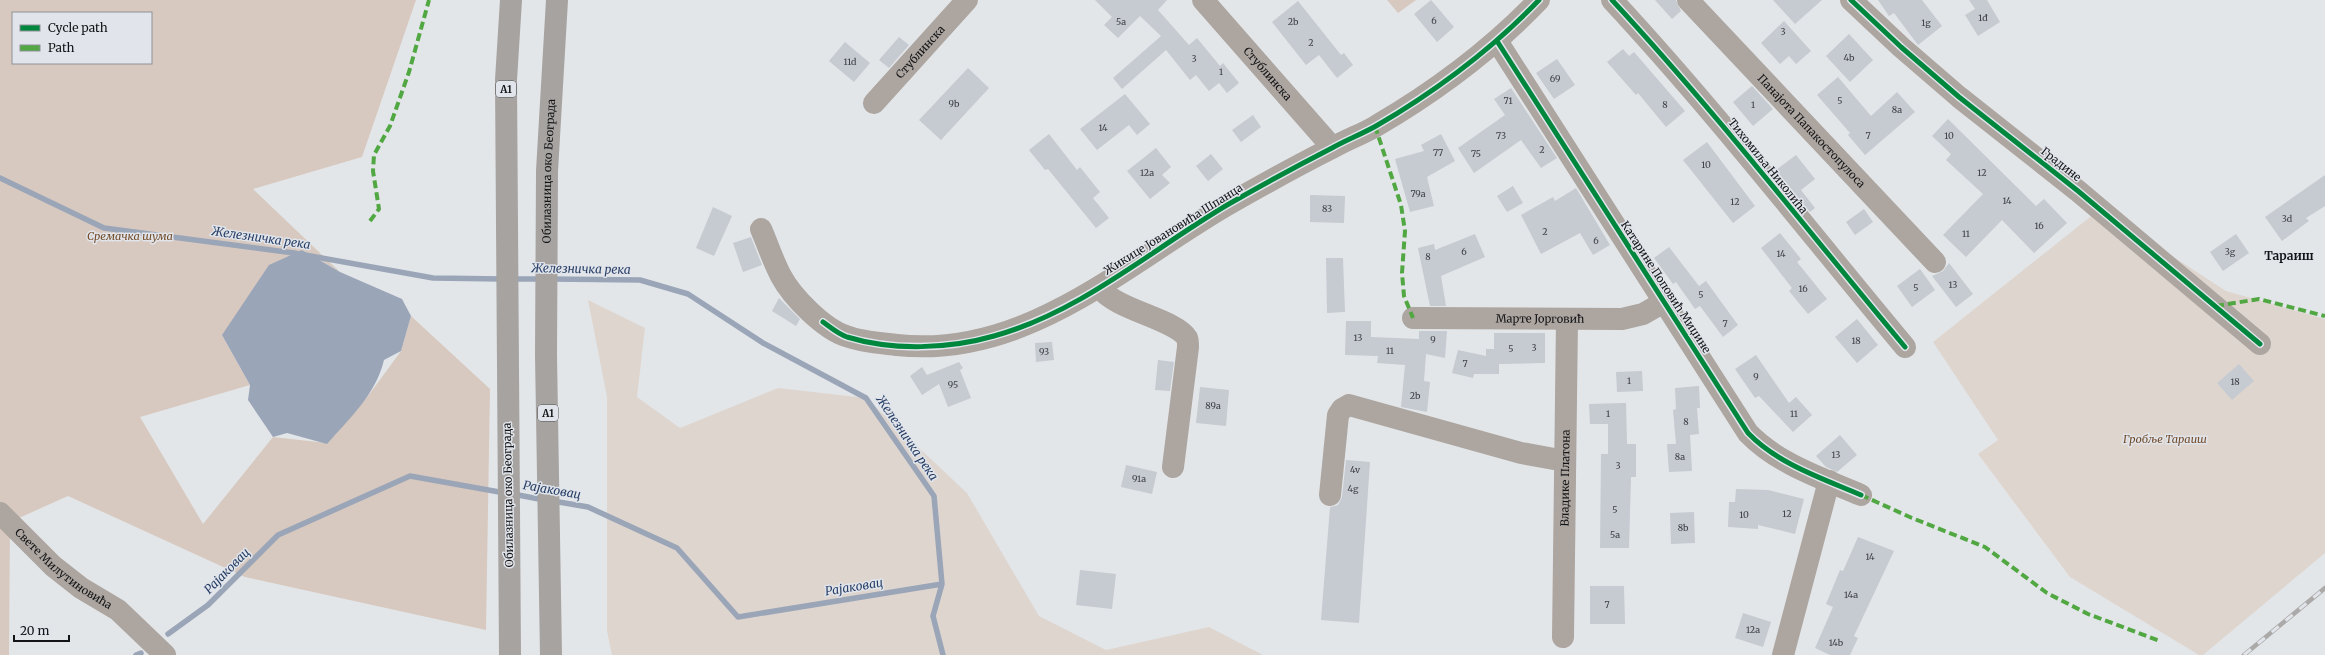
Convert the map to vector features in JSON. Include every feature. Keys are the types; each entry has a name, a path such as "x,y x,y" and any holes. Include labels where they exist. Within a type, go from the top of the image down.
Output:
{"highway":[{"name":"Обилазница око Београда","path":"510,655 506,80 512,0"},
{"name":"Обилазница око Београда","path":"551,655 546,355 547,171 557,0"}],"street":[{"name":"Стублинска","path":"874,103 967,0"},
{"name":"Стублинска","path":"1203,0 1332,148"},
{"name":"Жикице Јовановића Шпанца","path":"761,229 782,279 797,297 823,322 847,337 870,342 920,347 970,342 1024,326 1080,299 1226,206 1375,126 1443,84 1497,41 1539,0"},
{"name":"Тихомиља Николића","path":"1612,0 1659,50 1905,347"},
{"name":"Панајота Папакостопулоса","path":"1688,0 1935,262"},
{"name":"Градине","path":"1851,0 1900,47 1959,98 2078,191 2260,344"},
{"name":"Катарине Поповић Миџине","path":"1497,41 1748,433 1765,450 1780,459 1861,495"},
{"path":"1099,287 1110,299 1178,329 1187,338 1188,347 1173,467"},
{"name":"Марте Јорговић","path":"1413,318 1567,320 1622,319 1643,314 1664,302"},
{"name":"Владике Платона","path":"1563,637 1567,320"},
{"path":"1330,495 1338,415 1342,409 1350,405 1521,453 1565,461"},
{"path":"1783,655 1829,481"},
{"name":"Свете Милутиновића","path":"0,513 53,566 81,588 118,610 165,655"}],"green space":[{"name":"Сремачка шума","path":"0,0 416,0 362,157 253,189 340,272 302,250 222,335 250,385 140,417 203,524 273,437 327,443 368,396 401,351 411,316 490,389 486,630 245,577 68,496 10,522 9,655 0,655"},
{"path":"1387,0 1416,0 1398,13"},
{"name":"Гробље Тараиш","path":"2100,209 2226,291 2325,319 2325,553 2203,655 2199,655 2070,577 1978,454 1998,440 1933,342"},
{"path":"588,300 645,328 637,397 680,428 778,388 866,398 967,493 1039,616 1106,650 1209,627 1263,655 612,655 607,631 607,397"}],"water":[{"path":"302,250 340,272 402,299 411,316 401,351 384,360 369,395 327,444 287,433 273,437 248,400 250,385 222,335 269,265"}],"building":[{"path":"1095,0 1167,0 1158,10 1189,45 1197,38 1220,66 1223,63 1239,83 1227,93 1219,83 1209,91 1196,75 1190,80 1166,50 1122,89 1113,78 1161,36 1140,16 1118,38 1104,25 1112,17"},
{"path":"1431,0 1454,27 1437,42 1414,14"},
{"path":"1655,0 1676,0 1681,11 1672,19"},
{"path":"1773,0 1822,0 1795,24"},
{"path":"1878,0 1922,0 1942,26 1918,45 1894,13 1889,16"},
{"path":"1969,0 1987,0 2000,22 1978,36 1965,15 1975,9"},
{"path":"1298,1 1341,55 1344,53 1353,65 1337,78 1319,55 1306,65 1272,22"},
{"path":"1784,21 1811,51 1796,64 1789,56 1780,64 1761,43"},
{"path":"1849,34 1873,60 1850,82 1826,56"},
{"path":"899,37 909,45 889,68 879,60"},
{"path":"845,42 870,63 854,82 829,61"},
{"path":"1623,49 1629,56 1634,52 1685,111 1666,127 1638,93 1636,95 1607,62"},
{"path":"1557,59 1575,85 1554,99 1536,73"},
{"path":"968,68 989,88 941,140 919,120"},
{"path":"1838,77 1871,116 1897,92 1915,112 1865,155 1848,135 1850,133 1817,95"},
{"path":"1752,86 1773,109 1753,126 1733,102"},
{"path":"1511,88 1557,158 1541,168 1521,140 1474,173 1458,148 1505,115 1494,99"},
{"path":"1125,94 1150,124 1137,135 1129,125 1097,150 1080,129"},
{"path":"1253,115 1261,127 1241,142 1232,130"},
{"path":"1948,119 2036,206 2044,199 2067,223 2034,253 2002,220 1966,257 1943,235 1983,194 1946,160 1951,154 1932,136"},
{"path":"1049,134 1077,170 1080,167 1100,192 1093,198 1109,218 1096,228 1048,169 1045,170 1029,150"},
{"path":"1441,134 1455,161 1427,177 1434,206 1410,212 1395,159 1424,151 1421,145"},
{"path":"1707,142 1755,206 1733,223 1683,160"},
{"path":"1156,148 1171,167 1162,175 1170,183 1150,199 1127,171"},
{"path":"1211,154 1223,169 1208,181 1196,166"},
{"path":"1796,155 1815,179 1801,190 1815,208 1810,212 1776,170"},
{"path":"2325,175 2325,206 2306,218 2309,221 2282,241 2265,217"},
{"path":"1513,186 1523,203 1507,212 1497,196"},
{"path":"1576,188 1610,245 1593,255 1580,233 1541,254 1521,215 1553,197 1555,201"},
{"path":"1310,195 1345,196 1344,223 1310,222"},
{"path":"713,207 732,216 714,256 696,248"},
{"path":"1864,209 1873,222 1855,235 1846,222"},
{"path":"1780,233 1801,259 1797,262 1827,299 1808,314 1789,291 1792,288 1761,248"},
{"path":"1475,234 1485,257 1441,276 1446,306 1430,306 1418,248 1434,244 1435,250"},
{"path":"2236,234 2249,253 2223,271 2210,252"},
{"path":"751,237 762,265 743,272 733,243"},
{"path":"1669,247 1699,286 1706,281 1738,325 1723,337 1700,306 1695,309 1676,282 1673,284 1654,258"},
{"path":"1326,258 1343,258 1345,312 1327,313"},
{"path":"1949,263 1973,294 1956,307 1932,276 1943,271"},
{"path":"1920,269 1935,290 1912,307 1897,286"},
{"path":"779,298 800,319 796,326 772,311"},
{"path":"1857,319 1878,345 1857,363 1835,337"},
{"path":"1346,321 1371,321 1371,337 1419,339 1419,331 1447,331 1445,358 1426,354 1424,381 1430,382 1427,412 1401,407 1405,365 1377,363 1378,356 1345,355"},
{"path":"1494,333 1545,333 1545,363 1499,364 1499,374 1474,374 1473,378 1452,373 1458,350 1486,356 1486,349 1494,349"},
{"path":"1052,342 1054,360 1036,362 1035,343"},
{"path":"1756,355 1789,403 1796,397 1812,415 1793,432 1759,396 1755,398 1735,369"},
{"path":"1158,360 1174,362 1170,391 1155,390"},
{"path":"959,362 963,368 960,370 971,398 948,407 939,384 922,395 910,376 922,367 927,375"},
{"path":"2239,364 2254,381 2232,400 2217,383"},
{"path":"1642,371 1643,391 1617,392 1616,372"},
{"path":"1699,386 1700,408 1697,408 1699,434 1690,435 1692,471 1669,472 1667,444 1676,444 1673,410 1676,409 1675,388"},
{"path":"1200,387 1229,390 1226,426 1196,423"},
{"path":"1626,403 1627,444 1636,444 1636,477 1631,477 1629,548 1600,548 1601,454 1608,454 1608,424 1590,424 1589,404"},
{"path":"1840,435 1857,455 1837,472 1826,467 1816,456"},
{"path":"1346,460 1370,462 1359,623 1321,620 1330,507 1338,505 1342,497"},
{"path":"1126,465 1157,472 1152,494 1121,487"},
{"path":"1736,489 1768,490 1804,499 1795,534 1758,525 1758,529 1728,527 1729,502 1735,502"},
{"path":"1694,512 1695,543 1671,544 1670,513"},
{"path":"1858,537 1894,551 1854,636 1858,638 1850,655 1830,655 1815,648 1833,607 1826,604 1840,570 1843,571"},
{"path":"1080,570 1116,574 1112,609 1076,605"},
{"path":"1590,586 1624,586 1625,624 1590,624"},
{"path":"1743,613 1771,622 1763,647 1735,638"}],"waterway":[{"name":"Железничка река","path":"0,178 104,228 294,253 433,278 502,279"},
{"name":"Железничка река","path":"511,279 542,279"},
{"name":"Железничка река","path":"551,279 640,280 688,294 763,343 866,398 934,496 942,584 933,616 943,655"},
{"name":"Рајаковац","path":"168,634 208,605 278,535 410,476 505,493"},
{"name":"Рајаковац","path":"513,494 544,500"},
{"name":"Рајаковац","path":"553,501 588,507 677,548 738,617 942,584"},
{"name":"Рајаковац","path":"136,655 141,653"}],"railway":[{"path":"2244,655 2325,588"}],"marked path":[{"path":"370,221 379,209 373,171 374,155 390,126 409,72 429,0"},
{"path":"1375,126 1401,205 1405,231 1402,273 1404,296 1413,318"},
{"path":"2216,306 2259,299 2325,316"},
{"path":"1861,495 1912,518 1985,547 2047,593 2088,614 2160,641"}],"cycle path":[{"path":"823,322 844,336 865,342 883,345 921,347 959,344 994,336 1026,325 1056,312 1115,278 1227,205 1337,145 1376,126 1420,99 1482,53 1539,0"},
{"path":"1612,0 1688,85 1905,347"},
{"path":"1851,0 1901,47 1959,97 2078,191 2260,344"},
{"path":"1497,41 1748,433 1760,444 1786,462 1861,495"}],"district":[{"name":"Тараиш","path":"2289,256"}]}
